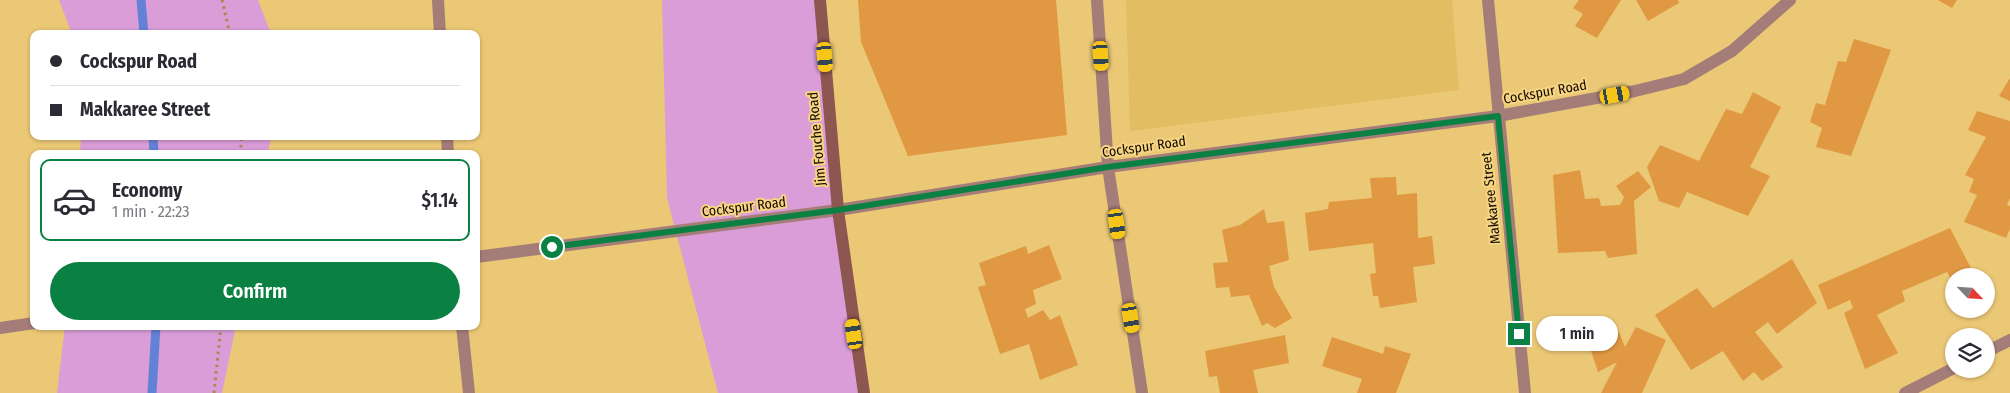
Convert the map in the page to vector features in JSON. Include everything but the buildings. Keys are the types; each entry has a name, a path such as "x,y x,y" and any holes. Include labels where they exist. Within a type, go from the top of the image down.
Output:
{"street":[{"path":"438,0 440,30"},
{"name":"Jim Fouche Road","path":"820,0 838,210 864,393"},
{"path":"1097,0 1108,167 1142,393"},
{"name":"Makkaree Street","path":"1488,0 1525,393"},
{"name":"Cockspur Road","path":"480,255 838,210 1108,167 1498,116 1635,91 1684,79 1732,51 1790,0"},
{"path":"0,328 30,324"},
{"path":"462,330 469,393"},
{"path":"1995,348 2010,340"},
{"path":"1905,393 1945,373"}],"path":[{"path":"222,0 229,30"},
{"path":"214,393 221,330"}],"shaded area":[{"path":"59,0 258,0 269,30 70,30"},
{"path":"662,0 815,0 861,393 718,393 667,198"},
{"path":"1126,0 1452,0 1459,90 1130,131"},
{"path":"81,140 270,140 269,150 80,150"},
{"path":"65,330 235,330 222,393 57,393"}],"waterway":[{"path":"141,0 144,30"},
{"path":"153,140 154,150"},
{"path":"152,393 156,330"}],"route":[{"path":"552,247 838,210 1108,167 1498,116 1519,334"}]}
